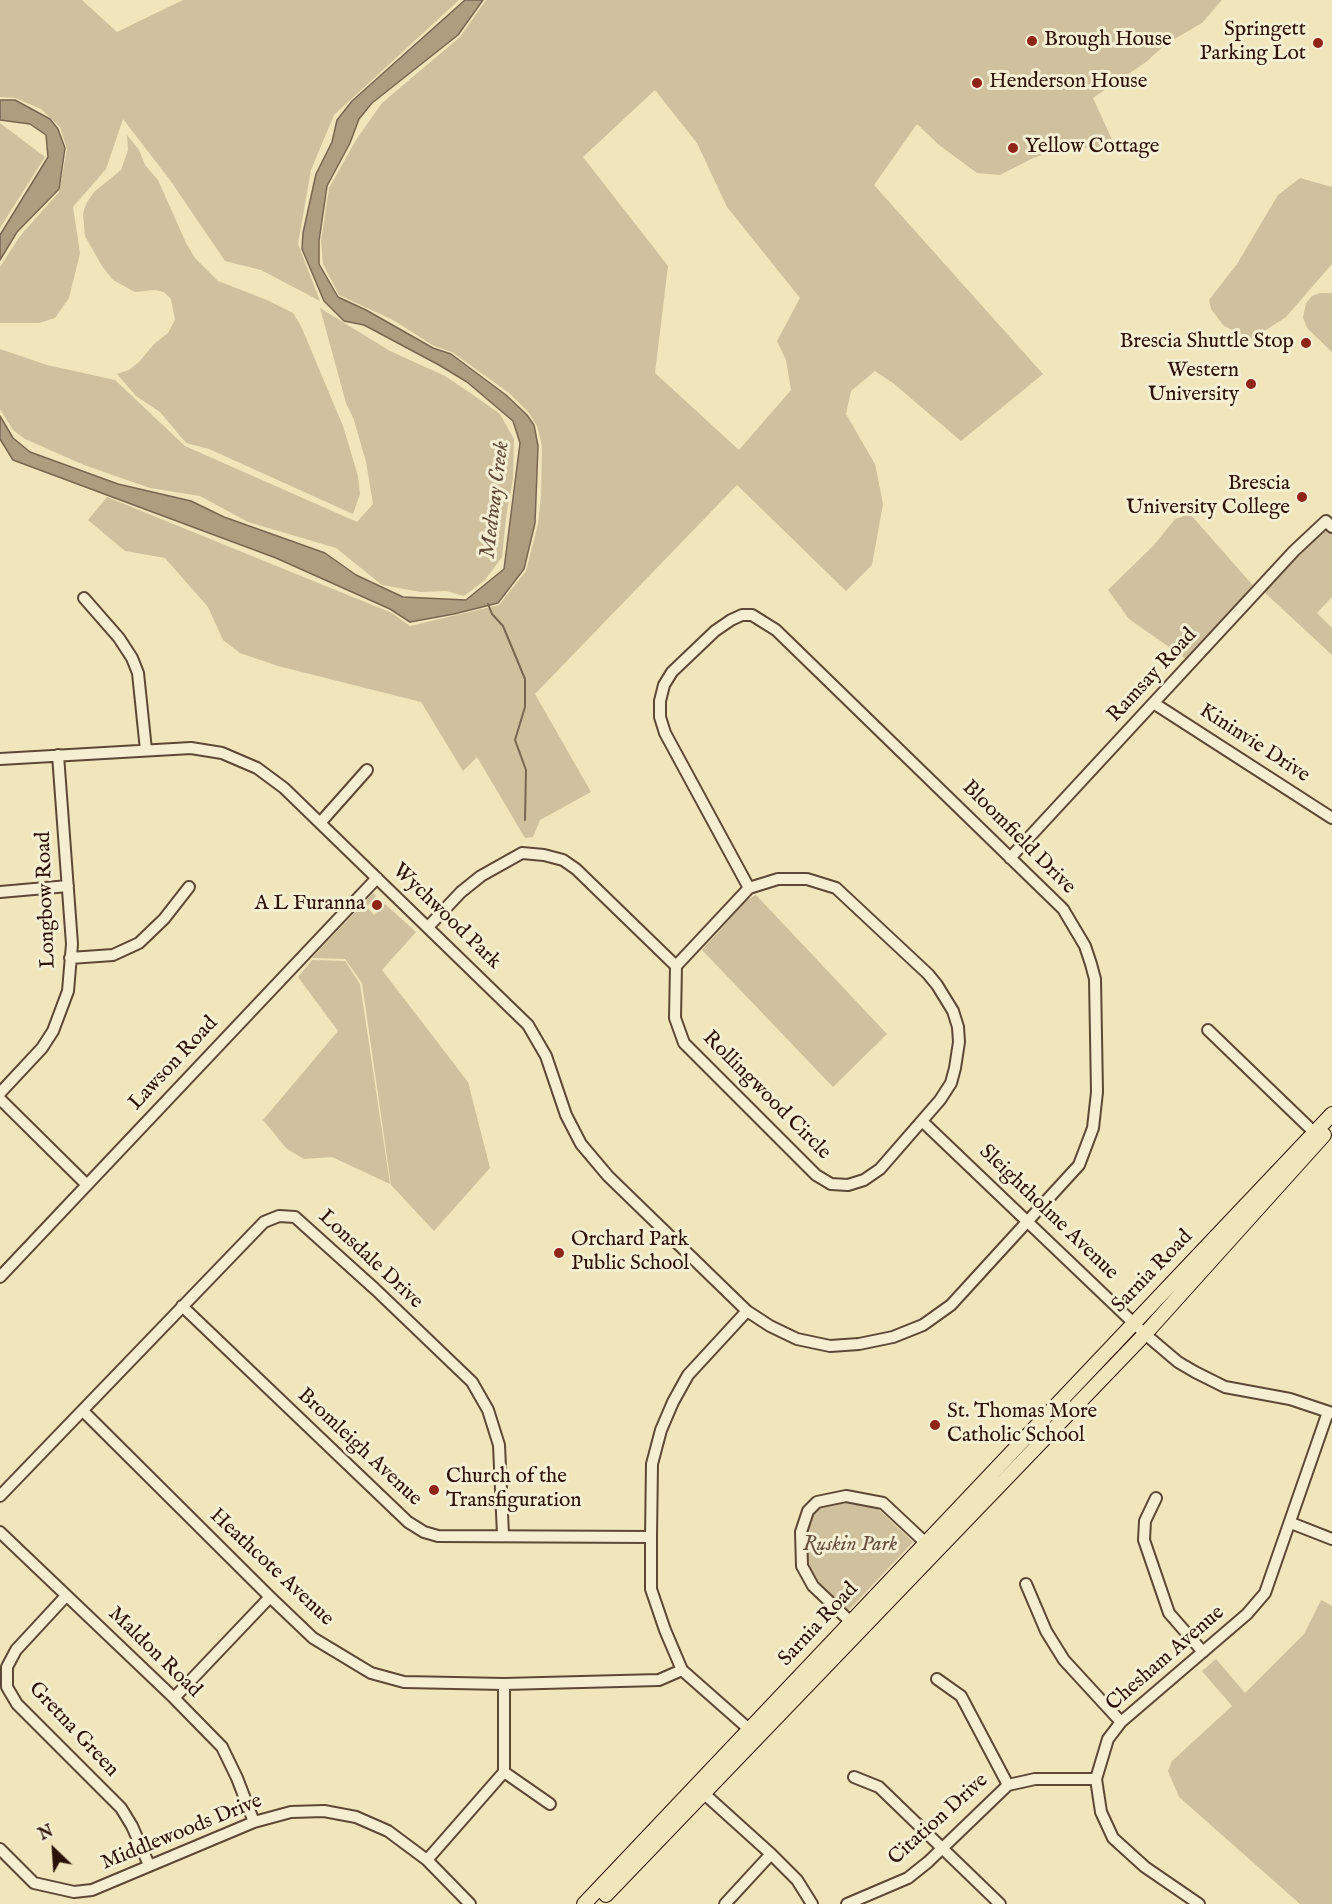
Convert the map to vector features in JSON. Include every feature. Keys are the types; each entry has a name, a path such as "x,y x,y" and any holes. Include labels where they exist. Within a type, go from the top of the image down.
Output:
{"main road":[{"name":"Sarnia Road","path":"930,1547 1145,1334 1318,1136 1332,1114"},
{"name":"Sarnia Road","path":"597,1904 700,1790 930,1547 1134,1323 1318,1136 1332,1127"},
{"name":"Sarnia Road","path":"584,1904 700,1790 750,1730 856,1626"}],"street":[{"name":"Ramsay Road","path":"1010,858 1155,704 1294,551 1329,524"},
{"path":"84,598 119,638 132,658 138,673 146,750"},
{"name":"Bloomfield Drive","path":"747,1311 796,1339 830,1346 860,1344 893,1337 923,1325 951,1305 1079,1165 1093,1128 1097,1092 1095,978 1085,946 1063,909 776,630 752,615 742,615 715,632 672,672 664,685 660,700 660,717 665,734 749,888"},
{"name":"Kininvie Drive","path":"1155,704 1332,818"},
{"name":"Wychwood Park","path":"0,759 146,750 208,749 238,758 284,788 528,1025 546,1056 573,1130 593,1159 747,1311"},
{"name":"Longbow Road","path":"0,1093 42,1048 53,1031 68,991 70,958 68,886 58,755"},
{"path":"320,823 368,770"},
{"path":"428,927 461,892 494,868 522,853 544,855 562,860 576,869 676,966"},
{"name":"Lawson Road","path":"0,1277 377,878"},
{"name":"Rollingwood Circle","path":"778,879 814,881 836,888 938,985 953,1011 959,1042 951,1083 923,1122 880,1169 848,1185 831,1184 816,1175 684,1042 675,1018 676,966 749,888 778,879"},
{"path":"0,892 68,886"},
{"path":"70,958 113,954 140,943 164,919 189,887"},
{"path":"1208,1029 1318,1136"},
{"path":"0,1100 87,1185"},
{"name":"Sleightholme Avenue","path":"923,1122 1145,1334 1178,1362 1225,1387 1290,1399 1330,1413"},
{"name":"Lonsdale Drive","path":"0,1496 264,1222 279,1216 296,1217 375,1289 472,1383 488,1410 499,1445 503,1535"},
{"name":"Bromleigh Avenue","path":"182,1306 408,1522 424,1532 438,1536 651,1537"},
{"path":"747,1311 688,1375 661,1430 652,1464 651,1589 682,1670 750,1730"},
{"name":"Heathcote Avenue","path":"83,1411 314,1638 372,1673 404,1682 504,1684 659,1680 682,1670"},
{"name":"Chesham Avenue","path":"1199,1904 1145,1867 1113,1838 1101,1812 1096,1779 1108,1739 1121,1722 1247,1614 1265,1593 1330,1413"},
{"path":"856,1626 813,1586 802,1566 801,1532 808,1511 817,1502 846,1496 883,1503 930,1547"},
{"path":"1156,1498 1145,1521 1144,1540 1169,1613 1203,1652"},
{"path":"1291,1523 1332,1539"},
{"name":"Maldon Road","path":"0,1532 174,1698 222,1747 254,1822"},
{"path":"1026,1584 1046,1631 1064,1660 1121,1722"},
{"name":"Gretna Green","path":"66,1596 16,1650 7,1667 7,1687 17,1704 121,1808 132,1826 149,1865"},
{"path":"174,1698 270,1597"},
{"path":"937,1679 961,1696 1008,1785"},
{"path":"426,1860 504,1772 504,1684"},
{"path":"504,1772 550,1804"},
{"path":"854,1777 879,1787 1000,1904"},
{"name":"Citation Drive","path":"847,1904 908,1878 1008,1785 1035,1779 1096,1779"},
{"path":"700,1790 797,1880 812,1904"},
{"name":"Middlewoods Drive","path":"0,1849 34,1883 74,1892 92,1890 254,1822 291,1812 324,1811 356,1817 388,1831 426,1860 468,1903"},
{"path":"725,1904 771,1854"},
{"path":"74,1892 77,1904"}],"green space":[{"path":"0,0 82,0 117,32 183,0 459,0 334,115 311,170 298,244 320,301 261,270 225,261 170,180 123,119 106,169 73,207 80,253 69,298 55,318 39,323 0,323 0,267 20,236 59,192 67,149 60,127 41,109 15,98 0,97"},
{"path":"486,0 1222,0 1202,23 1166,44 1146,62 1093,98 1114,144 1108,152 1069,145 1031,159 1000,175 977,173 939,145 917,124 874,185 1043,374 961,441 893,383 875,371 851,391 846,414 875,464 883,504 872,565 846,591 737,485 535,694 591,792 540,820 533,837 525,838 477,757 463,771 421,702 278,666 240,653 223,640 208,607 165,558 125,551 88,520 107,497 392,613 410,626 499,605 526,571 538,524 542,446 537,426 529,413 509,393 452,352 434,346 393,320 339,295 323,264 321,241 329,188 356,140 382,103 460,37","holes":["655,90 697,143 727,207 800,298 777,341 786,360 791,390 739,450 655,373 668,266 583,157"]},
{"path":"0,123 45,157 0,228"},
{"path":"127,135 139,150 145,165 158,180 195,258 218,281 293,313 301,326 343,426 358,476 360,494 353,514 209,449 186,443 160,412 136,396 117,374 129,370 139,362 154,344 168,333 175,320 171,299 164,292 154,290 135,292 113,280 85,236 83,214 86,204 94,192 121,170 128,150"},
{"path":"1300,178 1332,187 1332,264 1286,317 1252,339 1224,326 1211,309 1209,300 1237,264 1278,195"},
{"path":"1332,293 1332,352 1307,328 1303,317 1306,303 1312,296"},
{"path":"320,308 390,351 445,376 466,390 500,414 514,439 513,479 502,557 485,580 464,596 446,591 421,592 382,585 336,548 248,522 200,496 150,488 84,465 25,439 13,430 0,409 0,349 47,365 115,380 185,446 357,522 373,504 366,462 354,420 346,403"},
{"path":"1190,514 1257,590 1189,661 1129,619 1108,590 1154,545 1175,519"},
{"path":"1329,531 1332,534 1332,597 1317,613 1332,628 1332,655 1264,592 1322,532"},
{"path":"373,893 376,896 367,907 374,915 385,904 416,932 382,970 468,1082 490,1168 434,1231 391,1185 362,983 345,959 312,958"},
{"path":"756,895 887,1034 833,1087 702,950 747,900"},
{"path":"312,960 345,961 360,984 390,1184 332,1157 304,1159 287,1149 263,1120 338,1031 298,977"},
{"name":"Ruskin Park","path":"832,1503 858,1503 877,1508 913,1542 848,1611 834,1601 814,1580 809,1568 806,1539 811,1516 819,1508"},
{"path":"1321,1600 1332,1606 1332,1904 1300,1904 1179,1797 1168,1771 1172,1761 1232,1706 1202,1671 1216,1659 1245,1693 1304,1634"}],"shaded area":[{"name":"Medway Creek","path":"465,0 483,0 458,35 372,103 359,119 350,143 327,186 319,241 319,264 338,297 433,348 451,354 506,395 534,425 538,446 535,523 524,569 498,603 410,622 390,609 276,558 13,460 0,439 0,416 13,438 30,452 118,484 191,501 224,517 325,553 356,575 403,597 466,600 504,569 520,443 513,421 467,382 439,365 364,325 344,321 324,301 302,249 303,233 316,174 332,142 337,120 352,101"},
{"path":"0,100 15,100 50,119 58,129 65,148 59,189 17,232 0,260 0,235 48,157 46,135 30,124 0,120"}],"waterway":[{"path":"488,604 492,614 503,626 525,679 525,707 515,740 526,770 525,820"}],"place":[{"name":"Brough House","path":"1032,41"},
{"name":"Springett Parking Lot","path":"1318,43"},
{"name":"Henderson House","path":"977,83"},
{"name":"Yellow Cottage","path":"1013,148"},
{"name":"Brescia Shuttle Stop","path":"1306,343"},
{"name":"Western University","path":"1251,384"},
{"name":"Brescia University College","path":"1302,497"},
{"name":"A L Furanna","path":"377,905"},
{"name":"Orchard Park Public School","path":"559,1253"},
{"name":"St. Thomas More Catholic School","path":"935,1425"},
{"name":"Church of the Transfiguration","path":"434,1490"}]}
